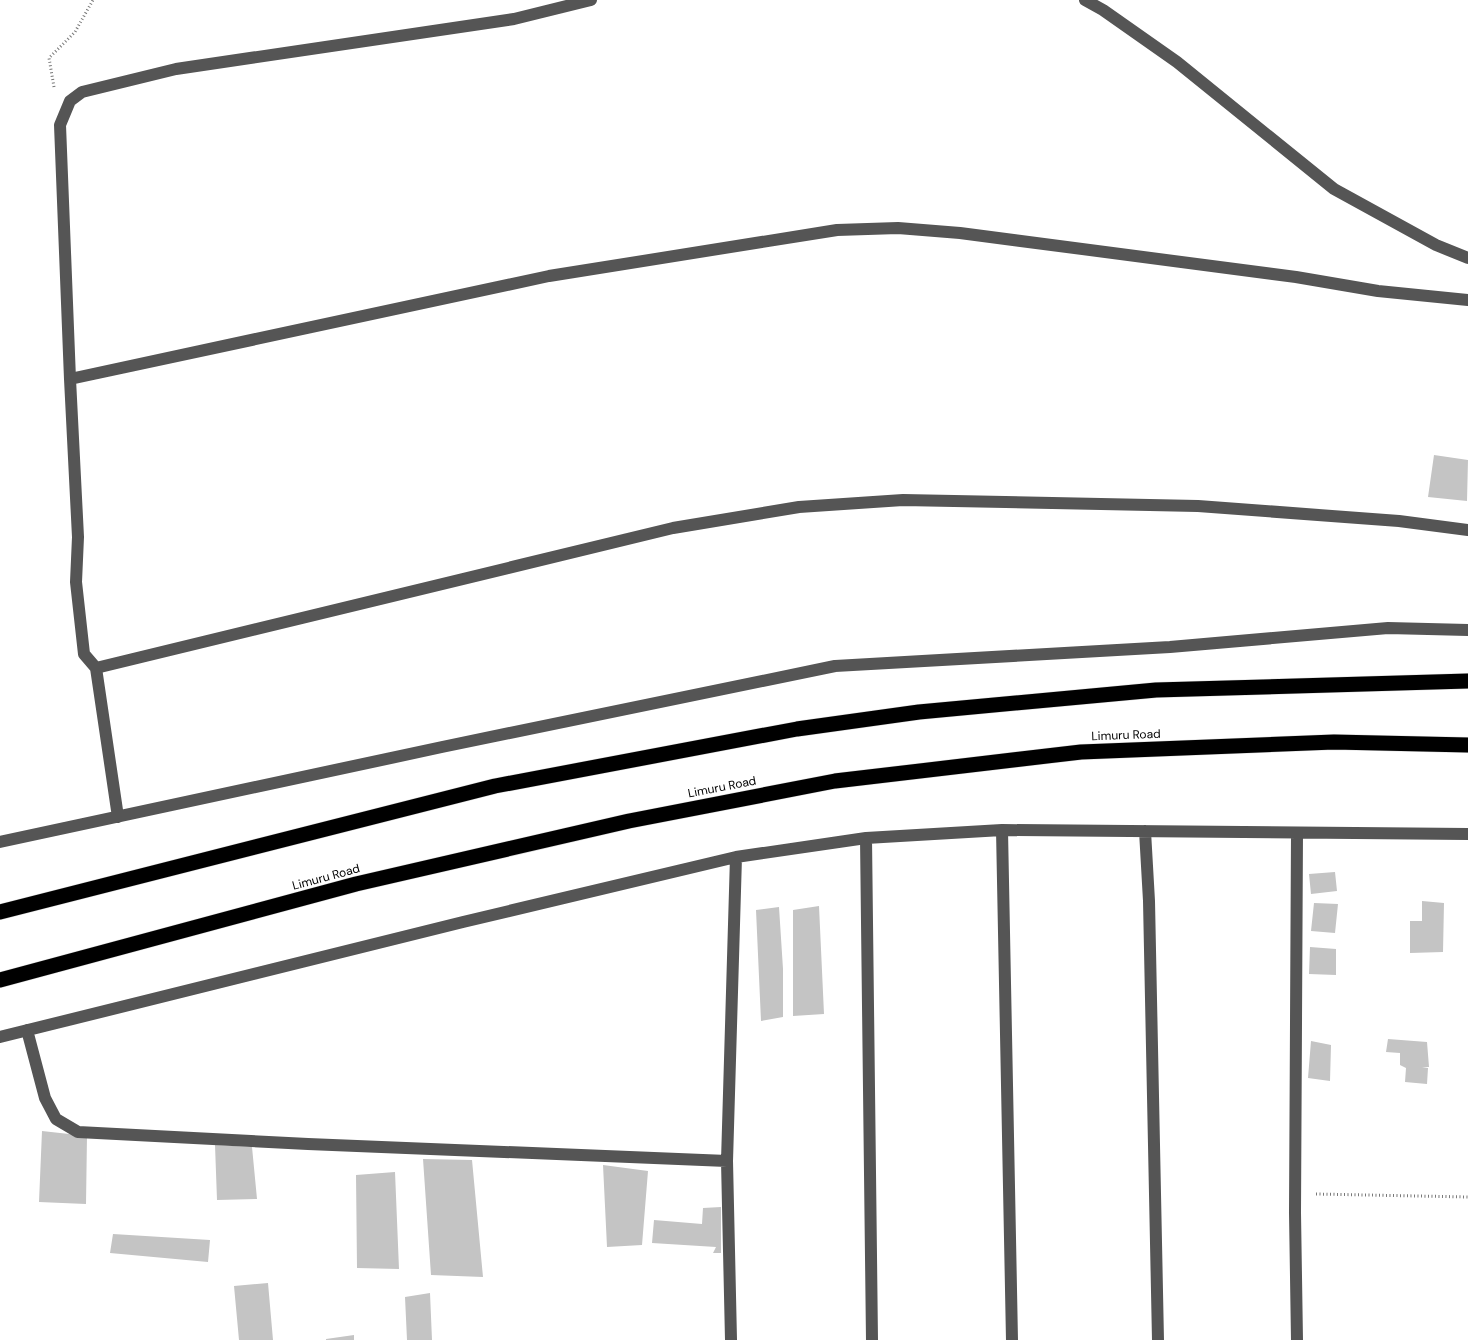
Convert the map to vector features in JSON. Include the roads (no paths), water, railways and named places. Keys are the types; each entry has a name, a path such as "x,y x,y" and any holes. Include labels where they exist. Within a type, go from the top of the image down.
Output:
{"highway":[{"path":"0,912 495,786 797,729 927,711 1156,690 1468,681"},
{"name":"Limuru Road","path":"0,980 356,884 629,821 834,781 1082,752 1334,742 1468,745"}],"street":[{"path":"118,816 96,668 84,654 76,582 78,537 60,124 70,101 82,92 176,69 514,19 591,0"},
{"path":"1085,0 1103,10 1176,62 1334,189 1436,244 1468,258"},
{"path":"70,378 549,276 837,230 898,228 960,232 1296,277 1378,292 1468,300"},
{"path":"96,668 673,528 799,507 903,500 1198,506 1399,520 1468,530"},
{"path":"0,842 835,666 1170,647 1388,628 1468,630"},
{"path":"1002,830 1012,1340"},
{"path":"0,1037 736,857 866,838 1002,830 1468,834"},
{"path":"1145,831 1158,1340"},
{"path":"1297,833 1295,1192 1298,1340"},
{"path":"866,838 871,1099 872,1340"},
{"path":"731,1340 727,1161 736,857"},
{"path":"27,1030 45,1098 56,1118 78,1132 308,1144 727,1161"}]}
